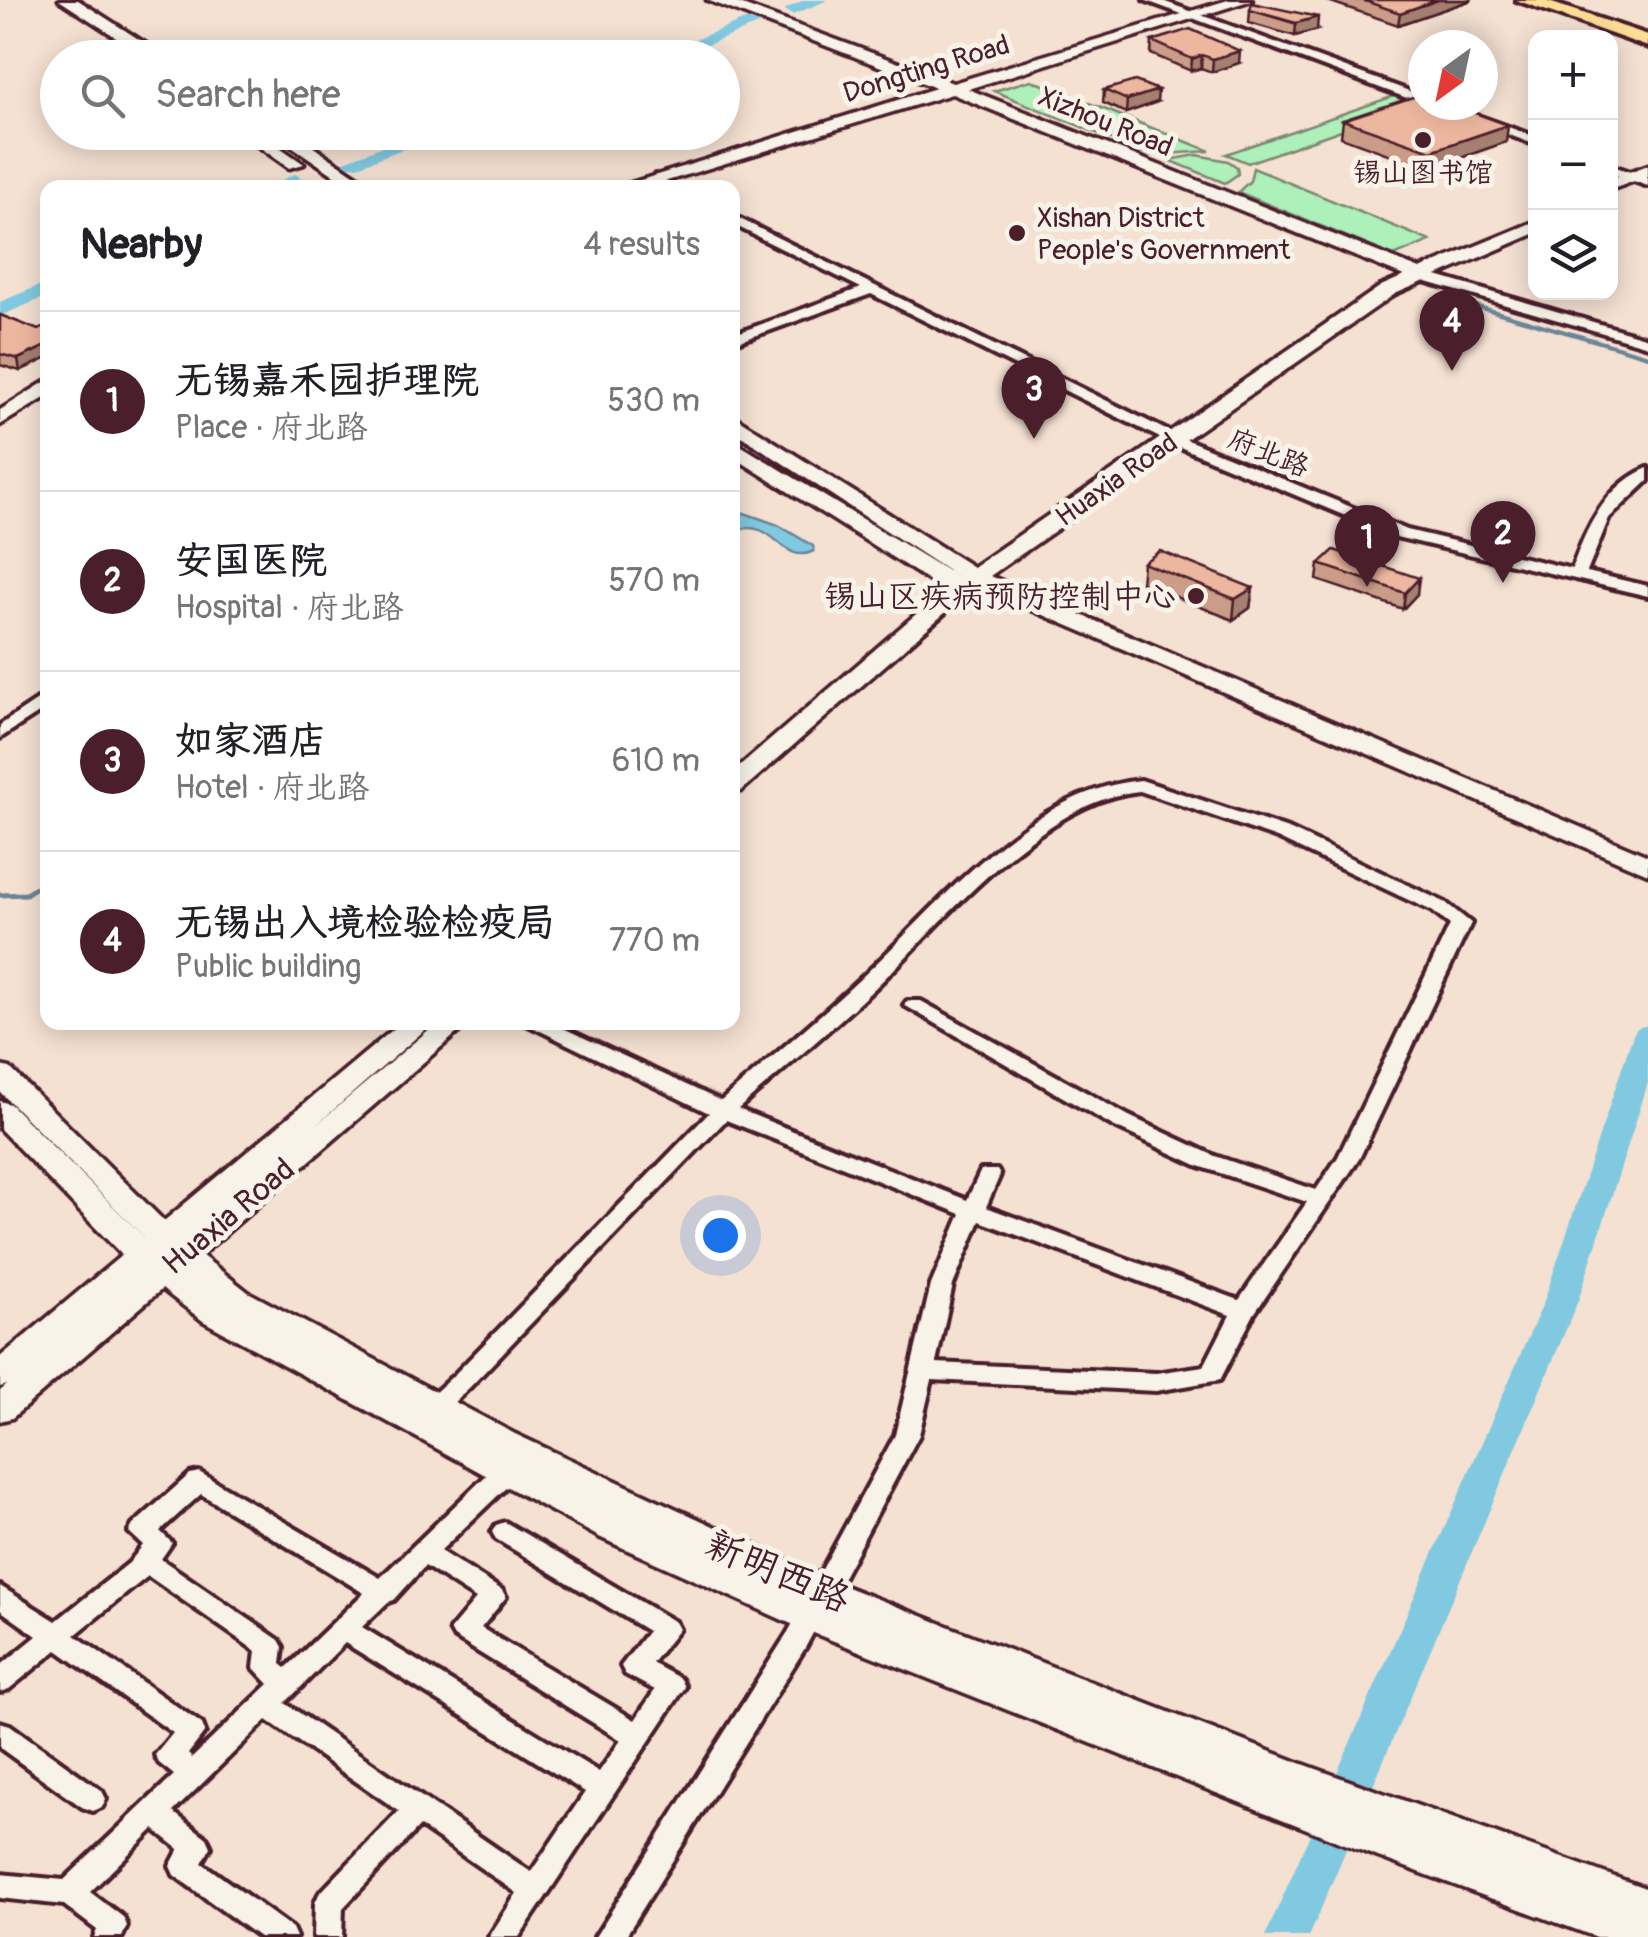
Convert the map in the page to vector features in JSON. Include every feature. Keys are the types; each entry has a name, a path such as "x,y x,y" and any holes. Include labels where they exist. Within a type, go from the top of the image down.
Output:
{"main road":[{"path":"1525,0 1648,42"},
{"path":"1560,0 1648,29"}],"street":[{"name":"Xizhou Road","path":"715,0 964,89"},
{"name":"Xizhou Road","path":"730,0 964,89 1407,271 1648,342"},
{"path":"1150,0 1408,95"},
{"name":"Dongting Road","path":"1198,18 1244,0"},
{"name":"Dongting Road","path":"677,180 1265,0"},
{"path":"60,4 107,40"},
{"path":"60,4 127,40"},
{"path":"1477,120 1528,139"},
{"path":"274,150 320,180"},
{"path":"308,150 354,180"},
{"path":"1618,171 1644,178"},
{"path":"1618,183 1644,178"},
{"path":"1618,193 1644,178"},
{"name":"Huaxia Road","path":"740,755 959,580 1165,436 1388,290 1407,271 1528,218"},
{"name":"府北路","path":"740,222 1165,436 1402,534 1648,591"},
{"name":"Huaxia Road","path":"1407,271 1528,229"},
{"path":"740,337 872,289"},
{"path":"0,406 40,381"},
{"path":"0,419 40,392"},
{"path":"740,427 959,580 1648,866"},
{"path":"740,451 959,580 1647,884"},
{"path":"1578,576 1592,530 1610,502 1648,474"},
{"name":"Huaxia Road","path":"740,779 959,580"},
{"path":"0,733 40,704"},
{"path":"432,1406 462,1381 724,1110 866,985 1000,854 1058,815 1110,788 1141,786 1300,840 1439,907 1461,923 1348,1160 1244,1311 1212,1374 1156,1382 922,1371"},
{"path":"914,1005 1121,1121 1208,1161 1320,1199"},
{"name":"Huaxia Road","path":"0,1409 161,1255 411,1030"},
{"name":"Huaxia Road","path":"0,1375 161,1255 446,1030"},
{"path":"549,1030 724,1110 974,1210 1244,1311"},
{"name":"新明西路","path":"0,1075 214,1313 611,1528 1392,1828 1644,1937"},
{"name":"新明西路","path":"0,1112 161,1255 432,1406 642,1511 815,1604"},
{"path":"609,1937 846,1555 907,1436 942,1285 989,1175"},
{"path":"70,1893 506,1472"},
{"path":"0,1681 145,1561 158,1543 142,1532 199,1481 384,1592"},
{"path":"503,1937 672,1687 634,1666 666,1629 505,1532"},
{"path":"425,1554 492,1597 463,1630 638,1736"},
{"path":"145,1561 270,1647 267,1668 288,1684"},
{"path":"0,1596 192,1732 169,1755 194,1775"},
{"path":"345,1630 603,1789"},
{"path":"267,1705 535,1890"},
{"path":"0,1733 92,1798"},
{"path":"328,1937 329,1903 418,1809"},
{"path":"154,1813 198,1846 184,1866 282,1937"},
{"name":"新明西路","path":"1392,1828 1648,1906"},
{"path":"2,1888 70,1893 114,1926 108,1937"}],"green space":[{"path":"1031,80 1210,151 1150,155 994,91"},
{"path":"1408,91 1408,106 1248,163 1226,154"},
{"path":"1197,155 1228,161 1237,167 1238,174 1225,183 1169,160"},
{"path":"1253,168 1430,241 1394,256 1238,192 1250,181"}],"water":[{"path":"740,511 778,525 813,546 814,551 793,552 769,535 740,530"}],"building":[{"path":"1362,0 1438,0 1400,13"},
{"path":"1252,3 1318,17 1296,23 1250,10"},
{"path":"1190,29 1240,51 1213,59 1202,55 1192,59 1152,41"},
{"path":"1135,81 1158,90 1127,100 1104,90"},
{"path":"1408,99 1408,120 1494,120 1508,125 1431,151 1343,120"},
{"path":"0,315 40,329 40,349 18,359 0,354"},
{"path":"1334,550 1419,578 1405,593 1319,564"},
{"path":"1160,551 1253,588 1235,599 1143,563"}],"waterway":[{"path":"792,10 820,0"},
{"path":"706,40 751,24"},
{"path":"351,162 386,150"},
{"path":"0,310 40,292"},
{"path":"1444,297 1648,356"},
{"path":"0,895 26,894 40,884"},
{"path":"1287,1937 1561,1301 1648,1035"}],"place":[{"name":"锡山图书馆","path":"1423,140"},
{"name":"Xishan District People's Government","path":"1017,233"},
{"name":"无锡出入境检验检疫局","path":"1452,371"},
{"name":"如家酒店","path":"1034,439"},
{"name":"安国医院","path":"1503,583"},
{"name":"无锡嘉禾园护理院","path":"1367,587"},
{"name":"锡山区疾病预防控制中心","path":"1196,596"}]}
